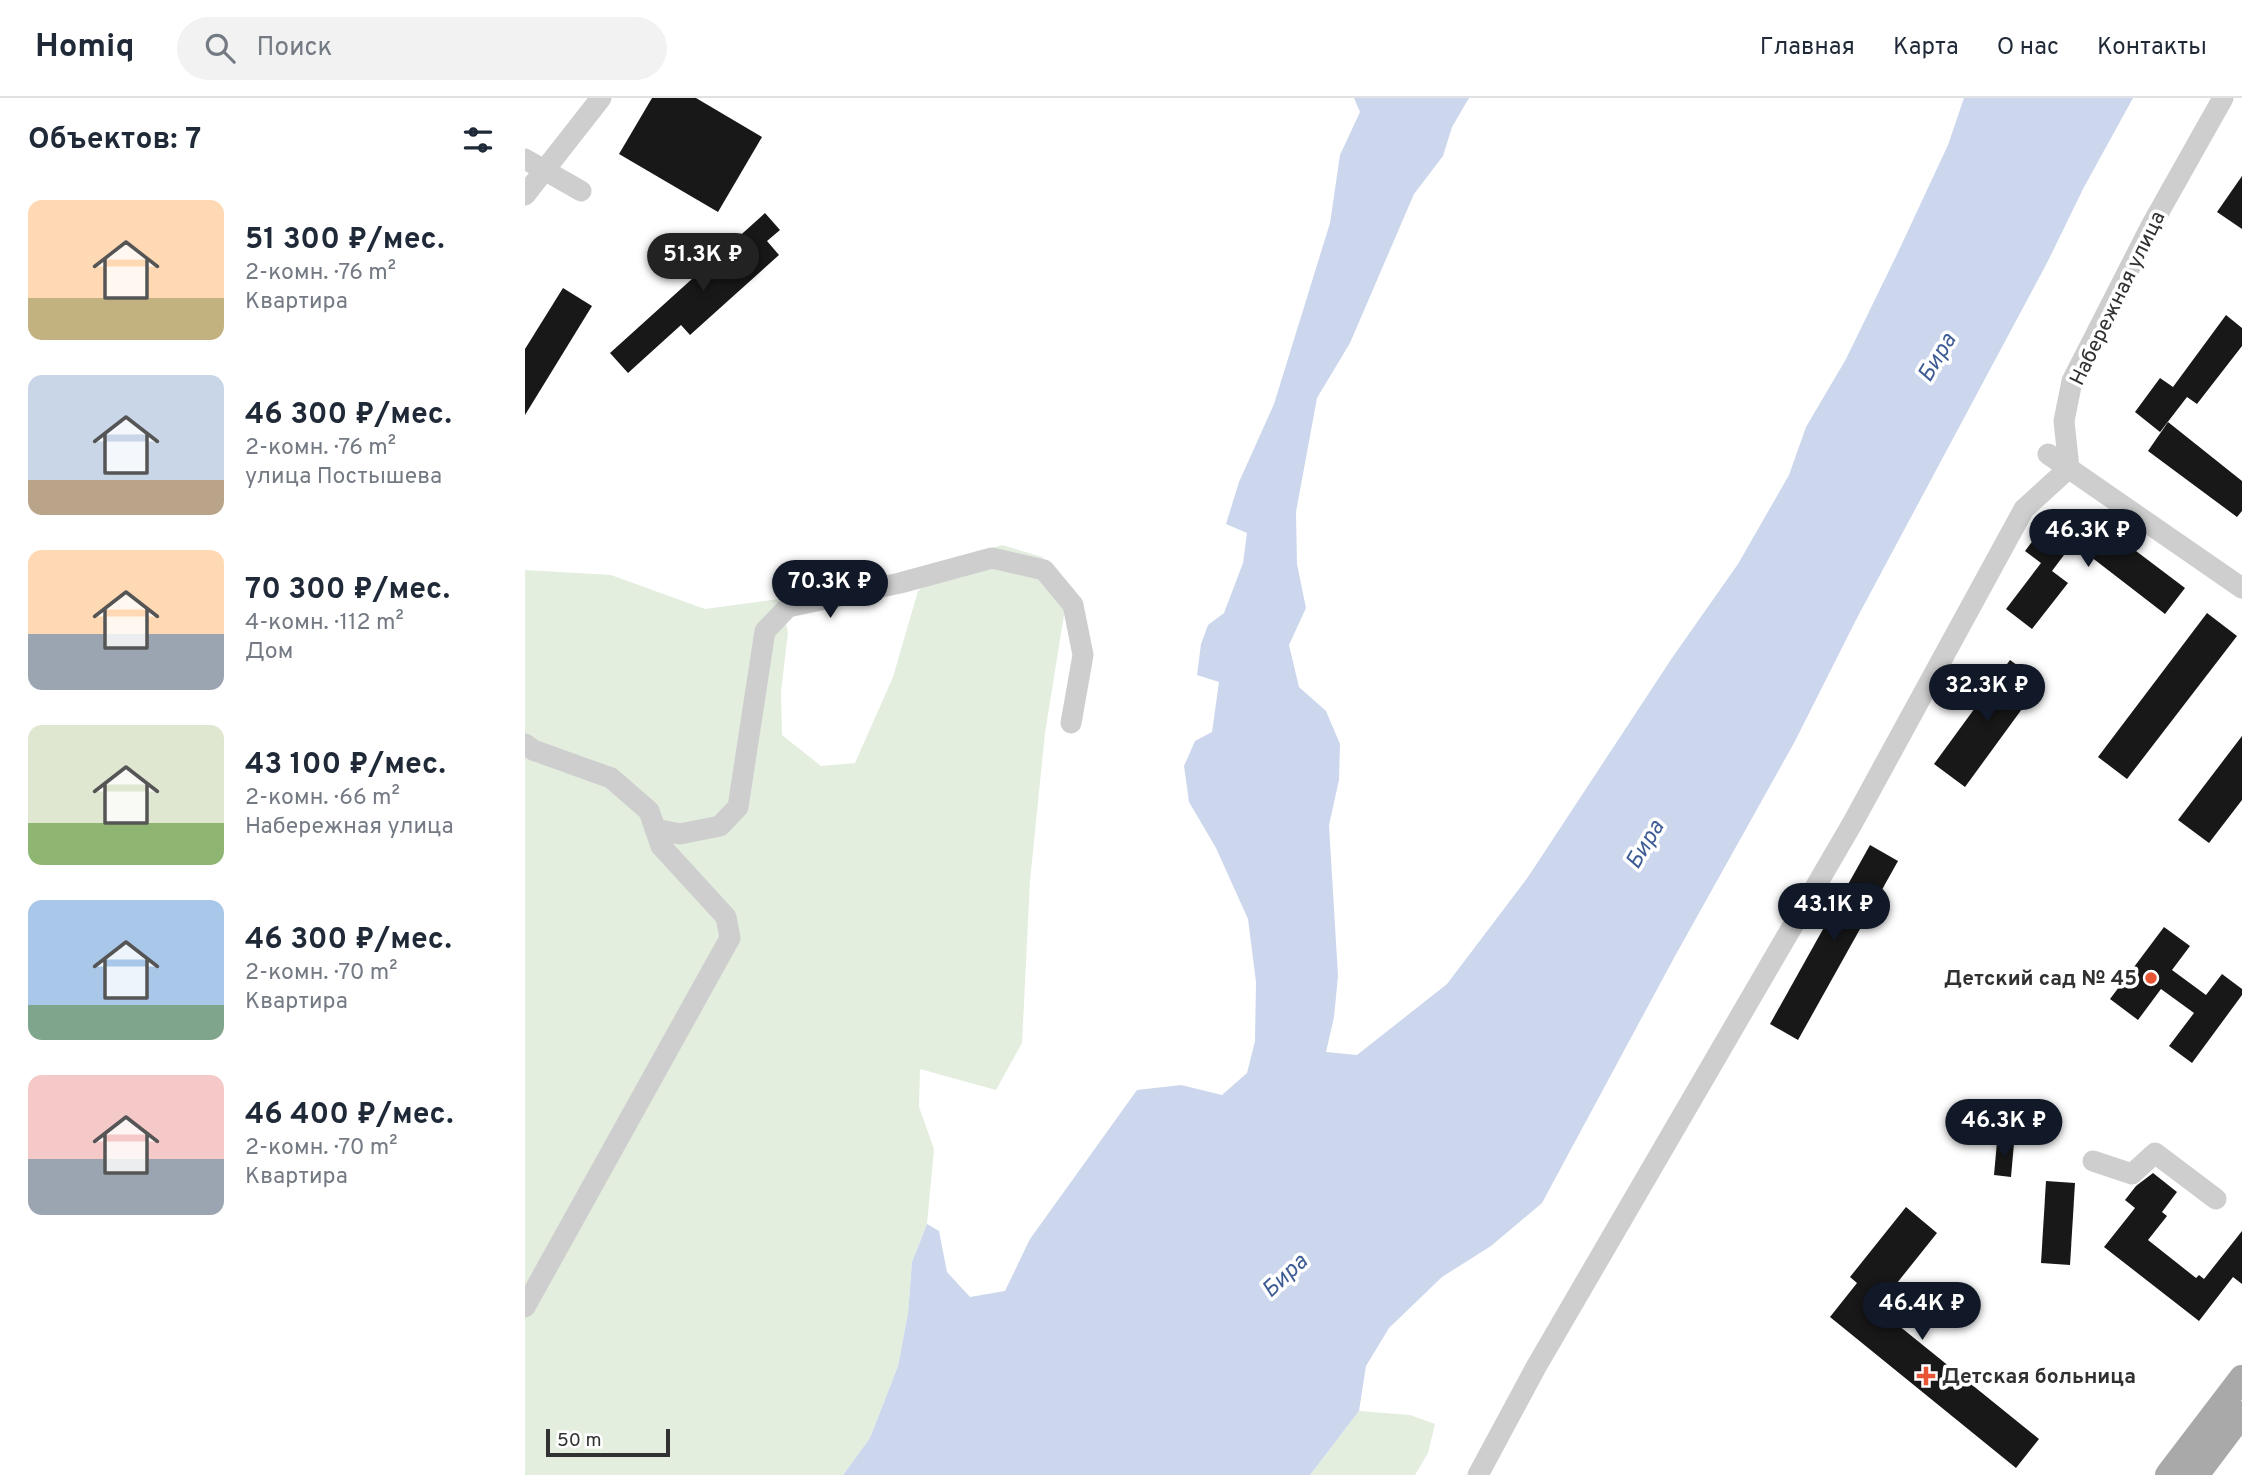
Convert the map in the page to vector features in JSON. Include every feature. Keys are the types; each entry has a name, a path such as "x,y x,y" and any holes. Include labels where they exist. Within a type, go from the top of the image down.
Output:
{"main road":[{"path":"2168,1475 2242,1378"},
{"path":"2196,1475 2242,1414"}],"street":[{"path":"525,195 601,98"},
{"name":"Набережная улица","path":"2069,468 2064,421 2072,382 2151,226 2223,98"},
{"path":"525,159 581,191"},
{"path":"2048,454 2242,588"},
{"path":"1478,1475 1536,1367 1726,1045 1852,824 2024,509 2069,468"},
{"path":"655,829 681,834 720,826 738,807 765,631 788,607 900,583 992,558 1044,570 1073,605 1083,654 1071,723"},
{"path":"525,744 533,750 611,778 649,811 661,846 726,917 730,938 525,1307"},
{"path":"2093,1161 2132,1174 2155,1153 2216,1199"}],"green space":[{"path":"1002,545 1042,557 1063,577 1064,615 1045,733 1030,881 1022,1043 996,1090 920,1069 919,1107 934,1149 927,1224 912,1262 908,1313 898,1366 870,1438 843,1475 525,1475 525,570 611,575 705,609 779,599 788,632 781,692 782,735 821,766 855,763 893,677 918,591 953,560"},
{"path":"1359,1411 1410,1415 1435,1424 1428,1453 1415,1475 1310,1475"}],"water":[{"name":"Бира","path":"1354,98 1469,98 1452,127 1443,156 1414,194 1350,343 1317,398 1296,512 1297,564 1306,608 1289,645 1299,687 1326,711 1340,744 1339,780 1329,825 1338,976 1334,1017 1326,1052 1357,1055 1447,984 1528,877 1672,658 1738,564 1789,475 1806,427 1846,359 1899,250 1948,145 1964,98 2133,98 1857,618 1794,743 1542,1203 1491,1246 1442,1277 1389,1328 1366,1366 1359,1411 1310,1475 843,1475 870,1438 898,1366 908,1313 912,1262 927,1224 939,1231 947,1272 970,1297 1005,1291 1030,1239 1137,1090 1181,1085 1222,1095 1247,1073 1255,1041 1256,982 1248,919 1216,848 1189,802 1184,766 1195,741 1212,732 1219,682 1197,675 1201,644 1208,625 1224,613 1243,563 1247,533 1226,524 1239,482 1274,404 1330,223 1340,155 1360,112"}],"building":[{"path":"652,98 696,98 762,137 718,212 619,154"},
{"path":"2242,176 2242,229 2217,212"},
{"path":"765,213 780,230 767,241 779,255 690,335 681,325 628,373 610,353"},
{"path":"563,288 592,306 525,415 525,349"},
{"path":"2226,315 2242,328 2242,346 2197,404 2187,397 2160,432 2135,412 2160,378 2173,387"},
{"path":"2168,422 2242,481 2242,511 2237,517 2148,451"},
{"path":"2052,515 2078,535 2091,517 2185,588 2165,614 2073,543 2052,571 2068,583 2032,629 2006,609 2041,563 2025,551"},
{"path":"2207,613 2237,636 2127,779 2098,757"},
{"path":"2010,660 2041,683 1965,787 1934,764"},
{"path":"2242,736 2242,800 2209,843 2178,820"},
{"path":"1870,845 1898,861 1798,1040 1770,1024"},
{"path":"2164,927 2190,946 2172,970 2206,995 2222,974 2242,989 2242,995 2192,1063 2169,1046 2194,1013 2161,989 2138,1020 2110,999"},
{"path":"1997,1142 2014,1143 2011,1177 1994,1175"},
{"path":"2153,1173 2177,1192 2162,1212 2167,1216 2148,1240 2196,1278 2199,1275 2204,1279 2242,1231 2242,1284 2233,1277 2199,1321 2104,1247 2135,1208 2125,1200 2136,1186"},
{"path":"2046,1181 2075,1183 2070,1265 2041,1263"},
{"path":"1906,1207 1937,1233 1877,1308 2039,1439 2016,1468 1830,1317 1857,1283 1850,1277"}],"place":[{"name":"Детский сад № 45","path":"2151,978"},
{"name":"Детская больница","path":"1926,1376"}]}
